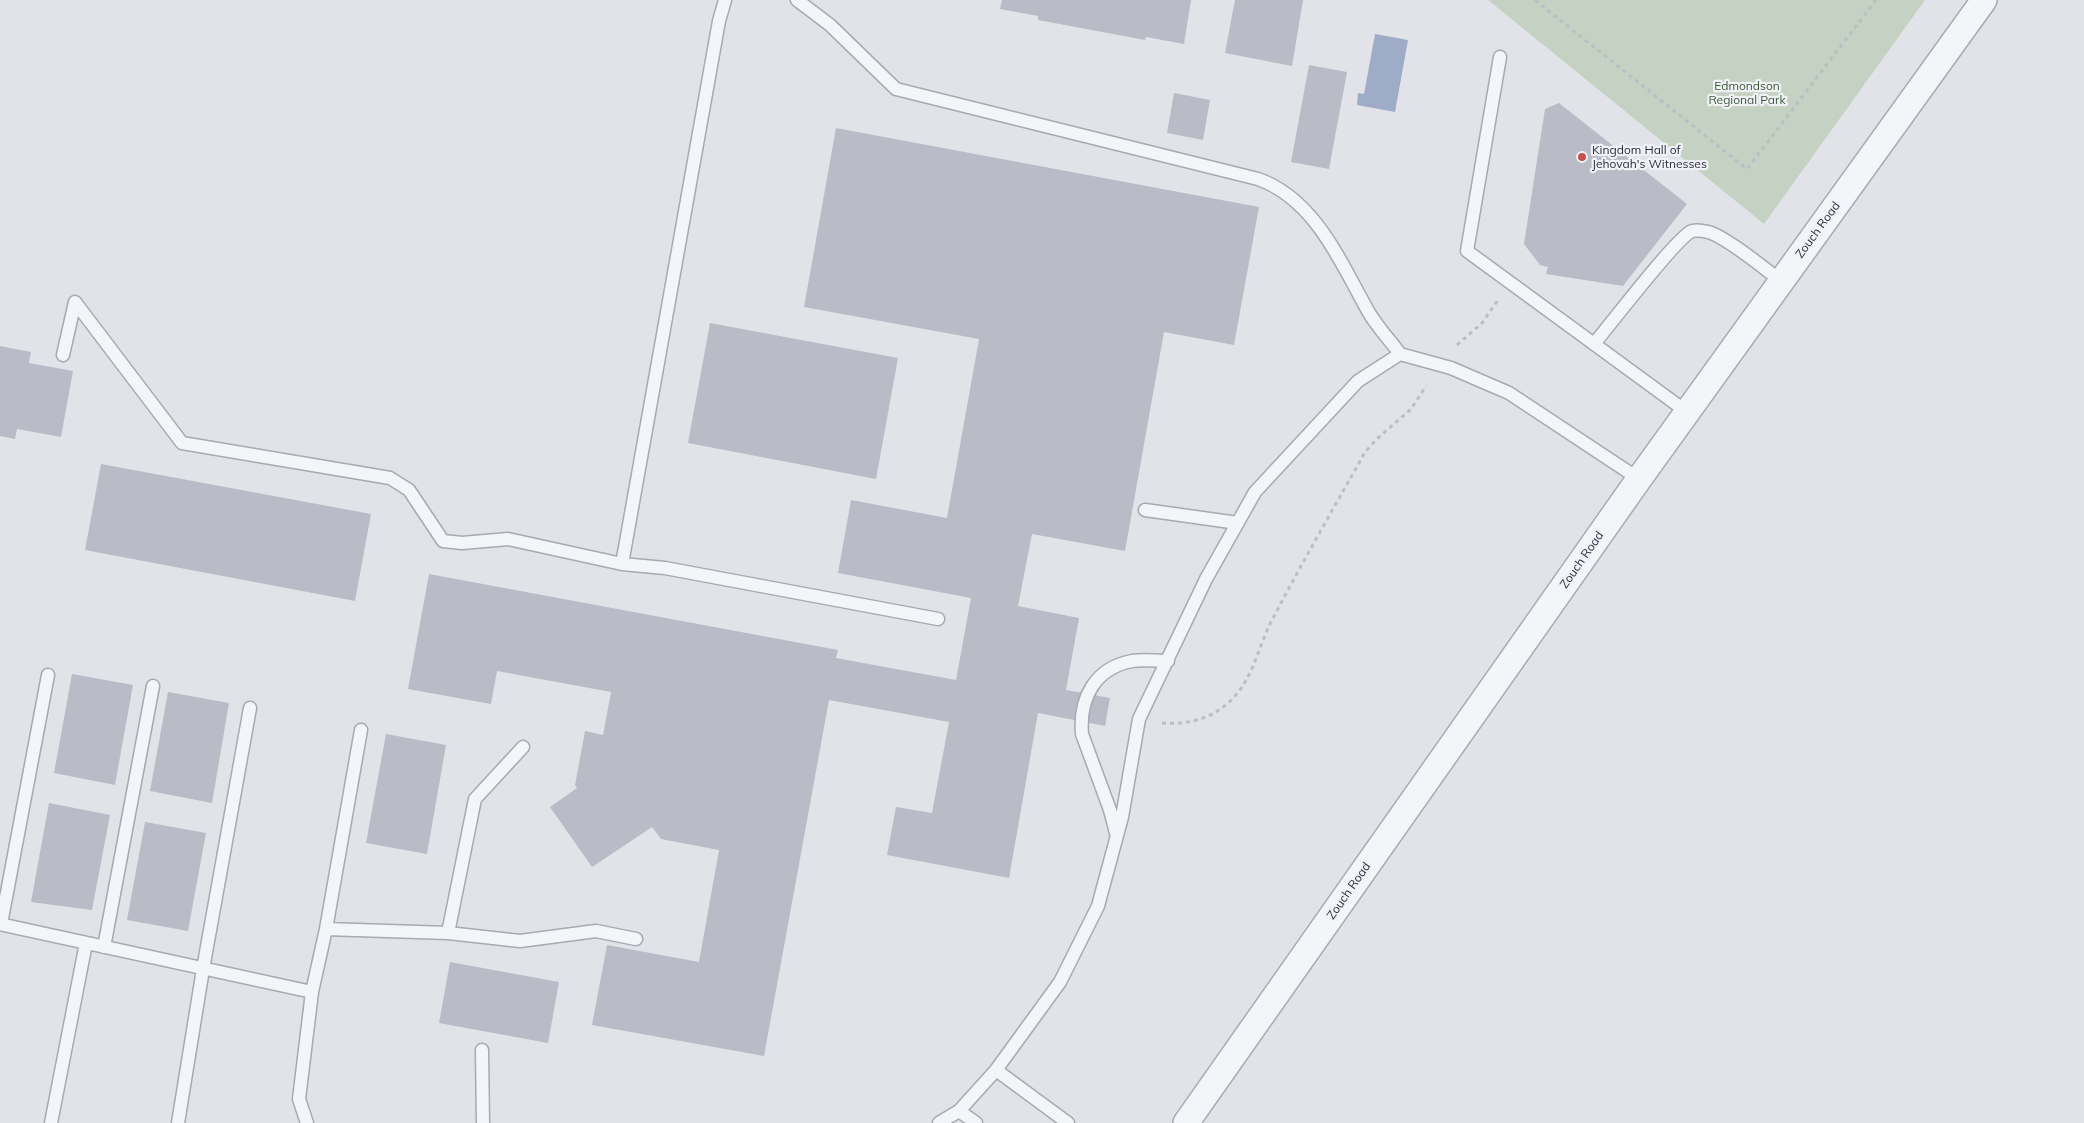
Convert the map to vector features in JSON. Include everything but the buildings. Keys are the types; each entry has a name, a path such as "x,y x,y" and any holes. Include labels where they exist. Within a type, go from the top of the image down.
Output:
{"street":[{"name":"Zouch Road","path":"1186,1123 1639,478 1984,0"}],"lane":[{"path":"622,564 719,21 725,0"},
{"path":"797,0 830,26 896,89 1258,179 1275,185 1291,198 1318,228 1338,256 1370,314 1400,354 1442,366 1509,392 1639,478"},
{"path":"1500,57 1467,251 1687,412"},
{"path":"1594,344 1650,275 1692,231 1707,231 1722,239 1781,281"},
{"path":"62,355 75,302 182,443 390,478 409,490 443,541 462,543 508,540 622,564 665,568 938,619"},
{"path":"939,1123 959,1111 996,1070 1060,982 1098,906 1117,836 1139,718 1206,579 1255,492 1358,381 1400,354"},
{"path":"1145,510 1238,523"},
{"path":"1117,836 1110,810 1082,734 1081,721 1087,694 1094,683 1113,667 1133,661 1168,661"},
{"path":"48,675 1,924 312,992"},
{"path":"104,947 153,686"},
{"path":"178,1123 203,968 250,708"},
{"path":"306,1123 298,1099 312,992 326,929 361,730"},
{"path":"448,933 475,799 523,747"},
{"path":"326,929 448,933 520,941 596,931 636,939"},
{"path":"51,1123 86,943"},
{"path":"482,1050 483,1123"},
{"path":"996,1070 1068,1123"},
{"path":"959,1111 976,1123"}],"path":[{"path":"1535,0 1747,169 1876,0"},
{"path":"1139,718 1163,723 1193,722 1212,715 1235,696 1247,676 1273,619 1365,452 1411,409 1457,345 1482,323 1510,283"}],"green space":[{"name":"Edmondson Regional Park","path":"1488,0 1925,0 1764,224"}],"water":[{"path":"1375,34 1408,40 1395,112 1357,105 1358,93 1364,94"}],"place":[{"name":"Kingdom Hall of Jehovah's Witnesses","path":"1582,157"}]}
